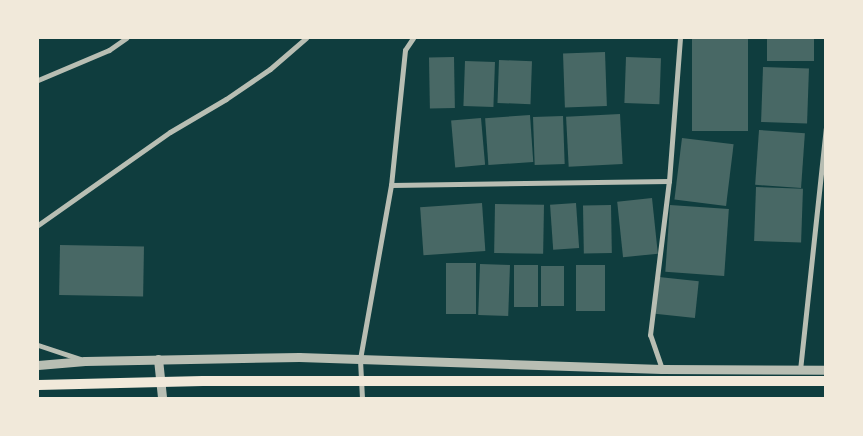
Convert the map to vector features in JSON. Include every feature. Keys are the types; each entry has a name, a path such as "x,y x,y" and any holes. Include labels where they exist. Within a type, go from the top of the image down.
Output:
{"main road":[{"path":"38,385 203,381 826,382"}],"street":[{"path":"38,80 109,50 126,38"},
{"path":"38,225 170,132 241,89 306,38"},
{"path":"362,398 360,359 392,185 405,50 413,38"},
{"path":"662,369 650,335 669,181 680,38"},
{"path":"800,370 826,128"},
{"path":"392,185 669,181"},
{"path":"819,188 826,188"},
{"path":"38,345 85,361"},
{"path":"158,359 162,398"},
{"path":"38,365 85,361 158,359 360,359 662,369 826,370"}],"building":[{"path":"692,38 748,38 748,131 692,131"},
{"path":"767,38 814,38 814,61 767,61"},
{"path":"605,52 607,106 565,107 563,53"},
{"path":"429,57 454,57 455,108 430,108"},
{"path":"626,57 661,58 659,104 624,103"},
{"path":"499,60 532,61 530,104 497,103"},
{"path":"465,61 495,62 493,107 463,106"},
{"path":"763,67 809,69 807,124 761,122"},
{"path":"620,114 623,164 569,167 566,117"},
{"path":"530,115 533,162 488,165 485,118"},
{"path":"563,116 565,164 535,165 533,117"},
{"path":"481,118 485,165 455,167 451,121"},
{"path":"759,130 805,133 801,188 755,185"},
{"path":"682,138 734,144 726,206 674,200"},
{"path":"756,187 803,189 801,243 754,241"},
{"path":"652,198 658,254 623,257 617,202"},
{"path":"482,203 485,251 423,255 420,207"},
{"path":"576,203 579,248 553,250 550,205"},
{"path":"495,204 544,205 543,254 494,253"},
{"path":"583,205 611,205 612,253 584,253"},
{"path":"670,205 729,209 724,276 665,272"},
{"path":"60,245 144,246 143,296 59,295"},
{"path":"446,263 476,263 476,314 446,314"},
{"path":"480,264 510,265 508,316 478,315"},
{"path":"514,265 538,265 538,307 514,307"},
{"path":"576,265 605,265 605,311 576,311"},
{"path":"541,266 564,266 564,306 541,306"},
{"path":"659,277 699,281 695,318 655,314"}]}
